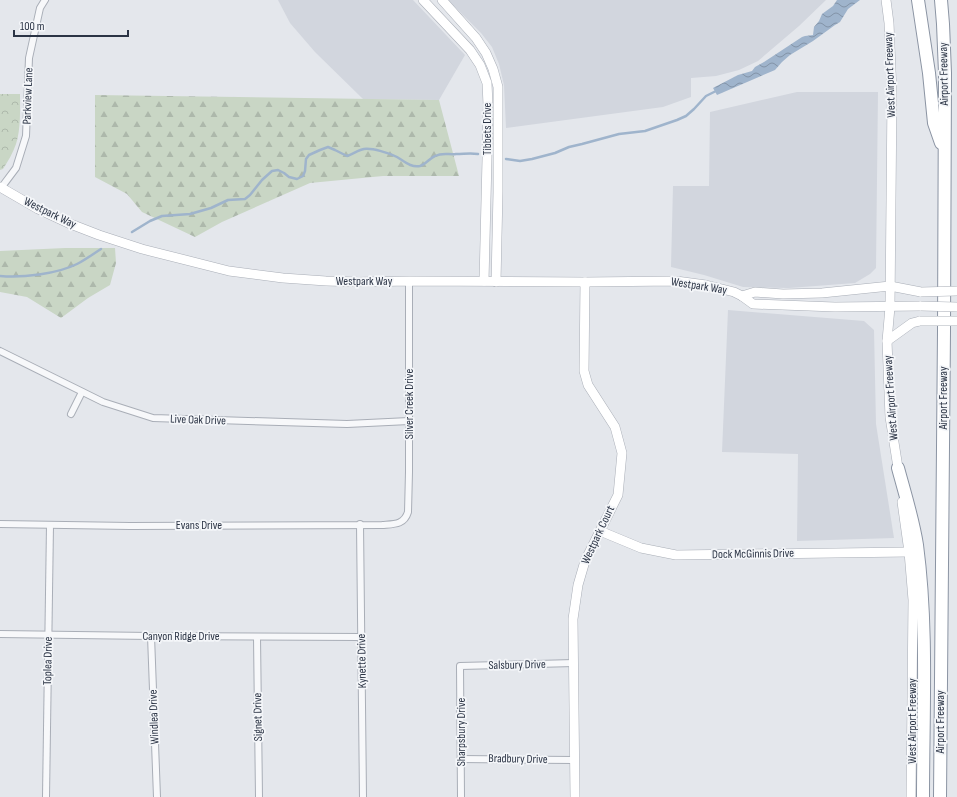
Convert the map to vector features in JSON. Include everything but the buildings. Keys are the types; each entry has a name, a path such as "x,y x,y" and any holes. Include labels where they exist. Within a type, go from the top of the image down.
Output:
{"highway":[{"path":"918,0 929,73 934,123 944,154"},
{"name":"Airport Freeway","path":"940,797 945,73 941,0"},
{"path":"898,468 909,505 916,545 922,600 924,636 923,797"}],"main road":[{"name":"Tibbets Drive","path":"423,0 470,50 480,65 487,83 488,105 484,281"},
{"name":"Tibbets Drive","path":"442,0 476,38 486,52 498,87 496,282"},
{"name":"West Airport Freeway","path":"886,0 889,23 892,94 890,307 888,341 890,417 909,552 913,600 911,797"},
{"path":"458,38 467,29"},
{"path":"488,105 498,105"},
{"name":"Westpark Way","path":"1,188 68,223 99,235 142,249 229,271 326,281 359,282 676,281 706,285 734,292 753,304 835,307 957,307"},
{"name":"Westpark Court","path":"575,797 573,619 578,585 585,561 618,494 622,453 615,426 588,385 584,371 585,282"},
{"name":"Westpark Way","path":"742,296 755,292 783,294 822,293 890,286 921,292 957,292"},
{"path":"888,341 912,323 920,321 957,321"},
{"name":"Dock McGinnis Drive","path":"600,531 641,548 676,555 909,552"}],"street":[{"name":"Parkview Lane","path":"1,188 16,168 26,136 29,58 40,8 45,0"},
{"name":"Silver Creek Drive","path":"398,523 406,517 408,512 410,472 409,281"},
{"name":"Live Oak Drive","path":"0,351 103,402 153,418 347,424 410,421"},
{"path":"71,414 82,392"},
{"name":"Evans Drive","path":"0,524 130,526 382,525 398,523"},
{"name":"Kynette Drive","path":"360,524 363,797"},
{"name":"Toplea Drive","path":"46,797 50,525"},
{"name":"Canyon Ridge Drive","path":"0,634 361,637"},
{"name":"Windlea Drive","path":"151,636 157,797"},
{"name":"Signet Drive","path":"257,637 259,797"},
{"name":"Salsbury Drive","path":"460,666 574,664"},
{"name":"Sharpsbury Drive","path":"460,666 461,797"},
{"name":"Bradbury Drive","path":"461,759 574,760"}],"shaded area":[{"path":"278,0 413,0 465,55 439,100 363,99 315,52 290,23"},
{"path":"448,0 826,0 799,26 758,61 739,70 716,76 691,78 691,97 663,107 506,128 504,85 499,64 492,47 481,33"},
{"path":"797,92 878,92 876,268 870,274 855,283 789,288 743,287 671,267 673,186 709,186 710,112"},
{"path":"728,310 864,321 874,330 876,424 894,538 797,541 798,454 722,452"}],"green space":[{"path":"0,94 20,94 20,106 18,138 12,154 3,169 0,170"},
{"path":"95,95 439,100 459,176 383,176 310,183 222,222 195,237 142,212 127,194 95,177"},
{"path":"65,248 115,248 116,263 110,285 88,298 61,318 27,297 0,292 0,251"}],"water":[{"path":"837,0 860,0 848,9 840,22 790,55 775,70 717,95 713,88 738,75 752,71 755,67 802,37 813,35 814,27 822,14 833,6"}],"waterway":[{"path":"506,159 520,161 532,159 555,153 569,147 619,134 645,131 686,116 706,96 718,90"},
{"path":"132,232 150,221 162,216 190,214 211,208 228,200 245,199 272,171 278,170 289,177 297,179 303,176 306,159 309,155 328,147 347,156 364,149 376,150 394,155 414,166 420,166 433,157 441,154 478,154"},
{"path":"0,276 29,276 50,273 77,264 101,249"}]}
